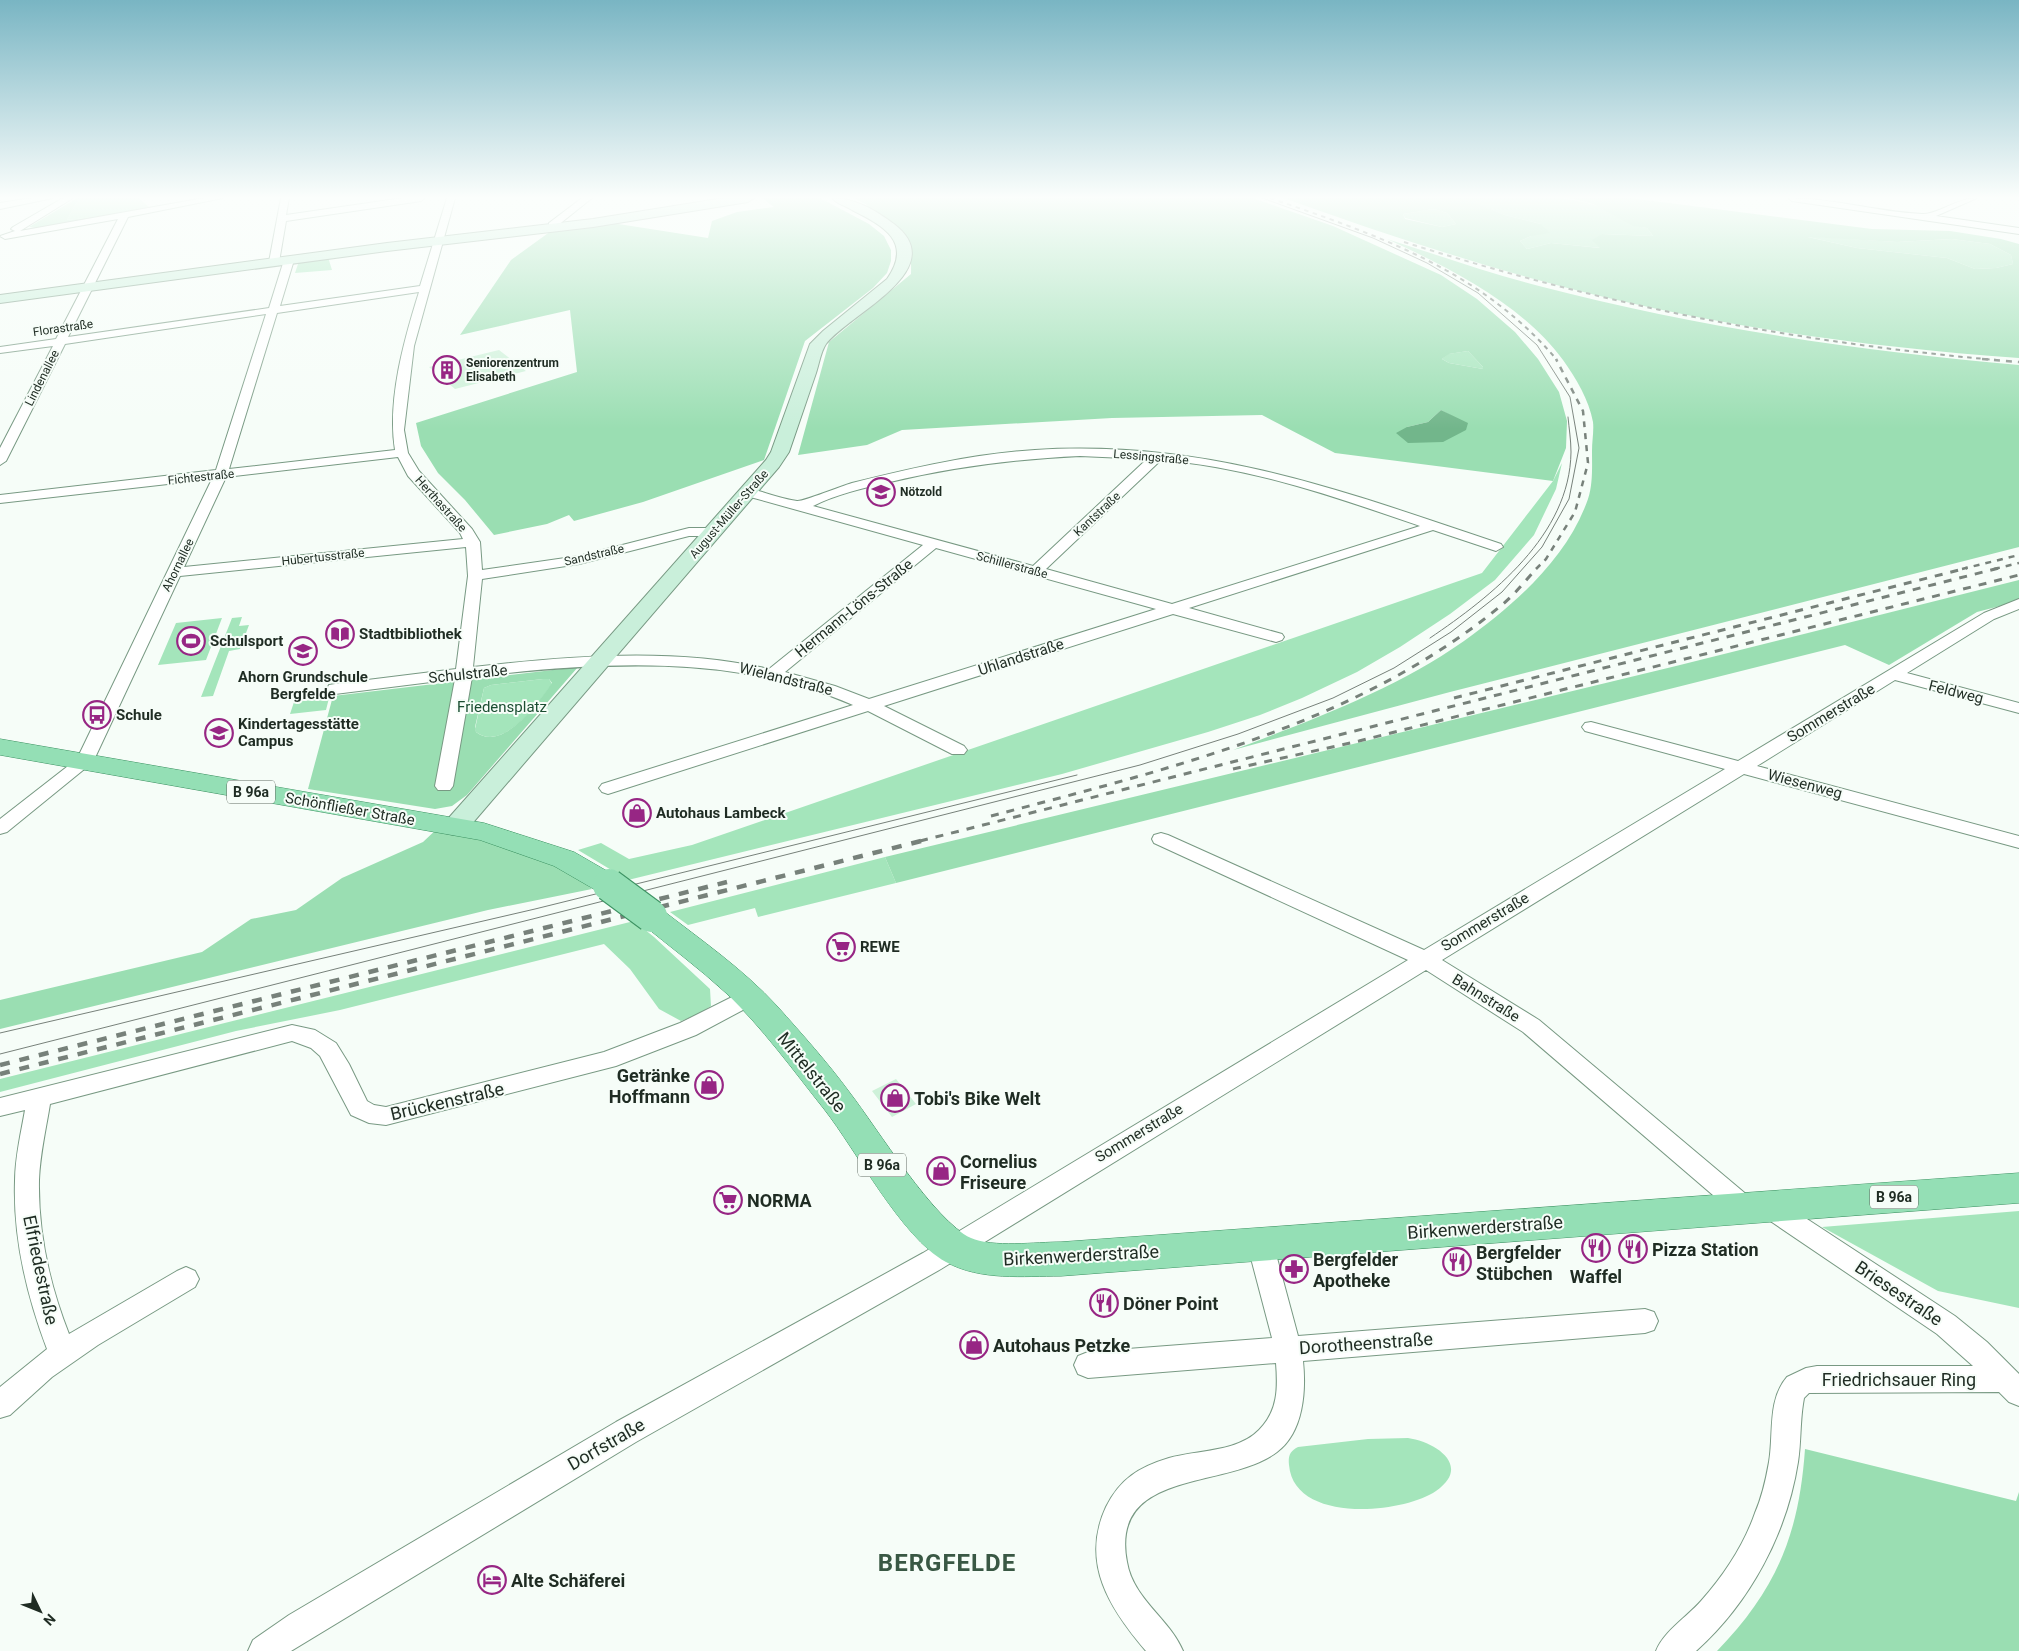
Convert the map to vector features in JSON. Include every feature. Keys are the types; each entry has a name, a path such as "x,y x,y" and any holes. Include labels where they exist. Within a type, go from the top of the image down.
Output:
{"main road":[{"path":"0,299 173,275"},
{"name":"August-Müller-Straße","path":"455,827 774,463 780,452 818,344 892,282 897,275"},
{"name":"Schönfließer Straße","path":"0,747 491,834 551,854 587,870 651,916"},
{"name":"Mittelstraße","path":"651,916 748,997 781,1032 827,1089 917,1212 934,1232 953,1247"},
{"name":"Birkenwerderstraße","path":"953,1247 977,1257 1007,1261 1061,1259 2019,1188"}],"street":[{"name":"Lindenallee","path":"0,461 94,275"},
{"name":"Ahornallee","path":"0,828 84,762 221,474 284,275"},
{"name":"Herthastraße","path":"430,275 408,346 398,430 402,453 413,472 461,524 473,542 475,576 464,674 444,786"},
{"name":"Florastraße","path":"0,350 426,288"},
{"name":"Fichtestraße","path":"0,499 402,453"},
{"name":"Lessingstraße","path":"801,506 830,494 912,473 970,461 1060,453 1158,456 1228,466 1280,478 1496,547"},
{"name":"Kantstraße","path":"1036,571 1158,456"},
{"name":"Schillerstraße","path":"748,492 1276,637"},
{"name":"Uhlandstraße","path":"608,788 1433,526"},
{"name":"Sandstraße","path":"475,576 579,560 689,532 713,532"},
{"name":"Hubertusstraße","path":"174,572 473,542"},
{"name":"Hermann-Löns-Straße","path":"774,673 934,543"},
{"name":"Sommerstraße","path":"953,1247 1424,959 1894,676 1988,616 2019,604"},
{"name":"Wielandstraße","path":"601,660 703,662 774,673 829,689 958,750"},
{"name":"Schulstraße","path":"335,689 601,660"},
{"name":"Feldweg","path":"1894,676 2019,708"},
{"name":"Wiesenweg","path":"1592,727 2019,842"},
{"name":"Bahnstraße","path":"1161,838 1424,959 1531,1026 1756,1207"},
{"name":"Brückenstraße","path":"0,1107 292,1034 306,1034 325,1044 360,1108 369,1114 386,1116 608,1060 688,1030 748,997"},
{"name":"Elfriedestraße","path":"39,1098 27,1179 28,1207 42,1288 62,1352"},
{"name":"Briesestraße","path":"1756,1207 1946,1325 2012,1386"},
{"path":"1167,1651 1133,1610 1116,1578 1110,1549 1117,1514 1130,1493 1148,1480 1250,1453 1274,1437 1285,1418 1291,1394 1292,1376 1260,1243"},
{"name":"Dorfstraße","path":"264,1651 300,1626 578,1460 896,1282 953,1247"},
{"path":"0,1405 39,1369 62,1352 186,1279"},
{"name":"Dorotheenstraße","path":"1088,1365 1644,1321"},
{"name":"Friedrichsauer Ring","path":"1672,1651 1698,1627 1724,1598 1740,1575 1760,1539 1779,1486 1785,1453 1790,1399 1793,1390 1800,1383 1821,1379 2012,1386"}],"green space":[{"path":"1468,351 1483,369 1449,363 1442,359 1448,354"},
{"path":"1562,463 1556,489 1534,535 1495,580 1450,614 1400,647 1357,672 1260,715 1062,774 628,880 578,850 601,843 629,859 692,845 1482,573 1553,481"},
{"path":"242,617 239,626 249,625 240,649 229,651 213,696 201,697 232,618"},
{"name":"Schulsport","path":"222,618 206,660 158,665 176,623"},
{"name":"Friedensplatz","path":"549,679 552,684 519,723 497,736 486,737 476,732 475,729 484,688 491,685"},
{"path":"329,698 326,710 290,714 294,702"},
{"path":"885,857 896,883 758,917 755,908 688,925 670,912"},
{"path":"634,921 710,989 711,1006 699,1014 681,1021 659,1009 630,969 604,944 340,1010 236,1031 0,1092 0,1079"},
{"path":"2019,1211 2019,1308 1938,1291 1822,1227"},
{"path":"1408,1438 1419,1440 1439,1450 1450,1464 1451,1473 1446,1482 1436,1491 1420,1499 1399,1505 1352,1509 1329,1505 1309,1497 1295,1484 1289,1465 1290,1454 1298,1447 1368,1439"}],"shaded area":[{"path":"501,275 885,275 873,288 805,341 764,460 643,502 574,521 569,515 547,524 494,535 465,500 438,473 421,446 416,423 577,372 570,310 460,335"},
{"path":"910,275 1441,275 1477,299 1515,332 1538,359 1559,392 1567,421 1566,448 1553,481 1335,453 1262,415 1112,418 902,430 867,445 798,455 829,342","holes":["1468,351 1483,369 1449,363 1442,359 1449,354","1441,410 1467,424 1407,427 1428,422"]},
{"path":"1459,275 1499,275 1598,301 1657,314 1777,336 1898,353 2019,365 2019,547 1450,692 1233,750 1352,703 1437,659 1483,627 1520,596 1553,561 1579,521 1591,487 1593,429 1593,422 1581,389 1563,360 1546,340 1527,321"},
{"path":"1519,275 2019,275 2019,358 1817,337 1717,321 1617,300"},
{"path":"1441,410 1468,423 1466,430 1443,442 1408,443 1396,433 1407,427 1428,422"},
{"path":"2019,580 2019,601 1977,612 1889,665 1845,645 896,883 885,857 1676,666"},
{"path":"578,667 467,795 452,806 435,809 308,789 333,696","holes":["549,679 552,683 538,702 508,731 497,736 486,737 476,732 475,727 484,688 491,685"]},
{"path":"439,827 556,858 592,889 488,910 0,1029 0,1000 202,952 251,919 296,910 342,878 423,842"},
{"path":"1805,1449 2016,1501 2019,1492 2019,1651 1717,1651 1738,1628 1755,1605 1770,1582 1781,1559 1797,1508"}],"building":[{"name":"Seniorenzentrum Elisabeth","path":"499,350 526,371 455,389 429,367"},
{"name":"Tobi's Bike Welt","path":"896,1079 916,1104 892,1117 872,1091"}],"tram line":[{"path":"0,1054 1140,765 1238,734 1333,698 1394,668 1451,632 1502,592 1542,547 1569,499 1579,448 1570,397 1537,345 1478,293 1447,275"},
{"path":"1430,638 1502,583 1542,536 1557,510 1567,482 1571,452 1568,417"},
{"path":"0,1033 535,909 1077,775"}],"railway":[{"path":"1454,275 1495,302 1527,329 1557,360"},
{"path":"1517,275 1623,302 1770,331 1845,343 1996,360"},
{"path":"1537,568 1546,559 1575,512 1588,463 1583,411 1556,359"},
{"path":"1982,359 2019,362"},
{"path":"1962,569 2019,555"},
{"path":"1994,569 2019,563"},
{"path":"991,816 1193,760 1260,737 1325,711 1387,681 1447,646 1503,604 1537,568"},
{"path":"1454,698 1967,568"},
{"path":"920,841 1999,568"},
{"path":"1233,769 1359,741 2019,575"},
{"path":"0,1074 925,840"},
{"path":"0,1065 727,882"}],"place":[{"name":"Seniorenzentrum Elisabeth","path":"447,370"},
{"name":"Nötzold","path":"881,492"},
{"name":"Stadtbibliothek","path":"340,634"},
{"name":"Schulsport","path":"191,641"},
{"name":"Ahorn Grundschule Bergfelde","path":"303,651"},
{"name":"Schule","path":"97,715"},
{"name":"Kindertagesstätte Campus","path":"219,733"},
{"name":"Autohaus Lambeck","path":"637,813"},
{"name":"REWE","path":"841,947"},
{"name":"Getränke Hoffmann","path":"709,1085"},
{"name":"Tobi's Bike Welt","path":"895,1098"},
{"name":"Cornelius Friseure","path":"941,1171"},
{"name":"NORMA","path":"728,1200"},
{"name":"Waffel","path":"1596,1248"},
{"name":"Pizza Station","path":"1633,1249"},
{"name":"Bergfelder Stübchen","path":"1457,1262"},
{"name":"Bergfelder Apotheke","path":"1294,1269"},
{"name":"Döner Point","path":"1104,1303"},
{"name":"Autohaus Petzke","path":"974,1345"},
{"name":"Alte Schäferei","path":"492,1580"}],"district":[{"name":"BERGFELDE","path":"947,1563"}]}
